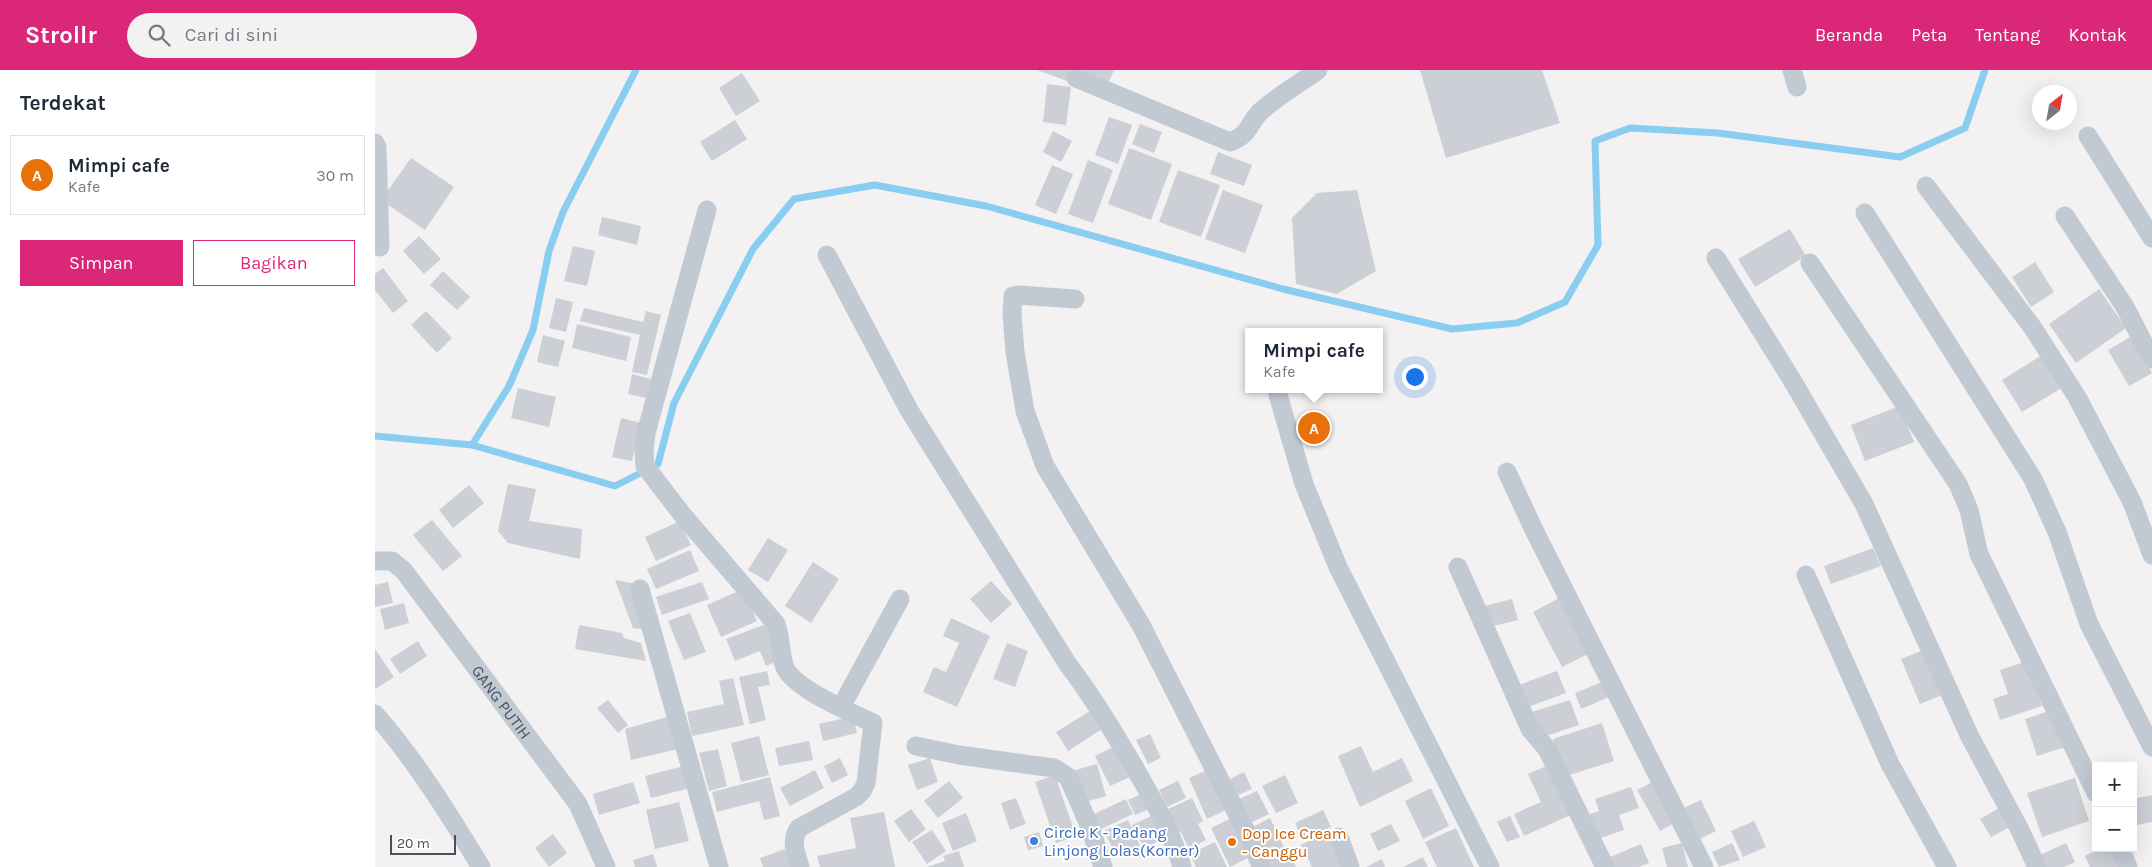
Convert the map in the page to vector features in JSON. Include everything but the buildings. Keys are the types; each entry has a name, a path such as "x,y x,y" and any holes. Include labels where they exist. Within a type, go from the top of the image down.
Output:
{"street":[{"path":"1076,78 1230,142 1247,132 1258,114 1267,106 1318,70"},
{"path":"2089,136 2152,238"},
{"path":"375,143 377,147 381,247"},
{"path":"1926,186 2033,328 2077,397 2132,502 2152,555"},
{"path":"707,210 646,433 643,450 645,466 681,514 776,624 781,637 784,665 789,677 802,687 873,724 866,783 856,797 799,828 793,836 800,867"},
{"path":"1865,213 2033,479 2057,532 2089,624 2152,747"},
{"path":"2065,216 2125,307 2152,359"},
{"path":"827,255 909,410 1067,663 1094,698 1156,806 1177,852 1181,867"},
{"path":"1716,258 1792,380 1864,504 1970,736 2021,830 2037,867"},
{"path":"1809,263 1958,484 1969,510 1979,554 2092,785"},
{"path":"1075,299 1013,296 1012,314 1015,352 1025,411 1045,466 1141,625 1246,830 1261,867"},
{"path":"1278,395 1303,484 1338,566 1490,867"},
{"path":"1507,472 1535,532 1704,867"},
{"name":"GANG PUTIH","path":"375,561 392,562 404,571 578,804 606,867"},
{"path":"1458,568 1530,729 1547,749 1605,867"},
{"path":"1806,575 1890,764 1947,867"},
{"path":"640,589 719,867"},
{"path":"841,707 900,599"},
{"path":"375,714 397,740 444,806 481,867"},
{"path":"916,746 959,755 1054,768 1062,771 1068,777 1090,826 1103,867"},
{"path":"1339,837 1350,867"},
{"path":"2122,852 2128,867"}],"waterway":[{"path":"472,445 509,386 533,330 549,251 563,212 636,70"},
{"path":"375,436 472,445 615,486 658,464 674,403 753,249 794,199 875,185 986,206 1283,289 1452,329 1517,323 1565,302 1598,245 1595,141 1630,128 1718,133 1900,157 1965,128 1985,70"}],"place":[{"name":"Mimpi cafe","path":"1314,428"},
{"name":"Circle K - Padang Linjong Lolas(Korner)","path":"1034,841"},
{"name":"Dop Ice Cream - Canggu","path":"1232,842"}]}
